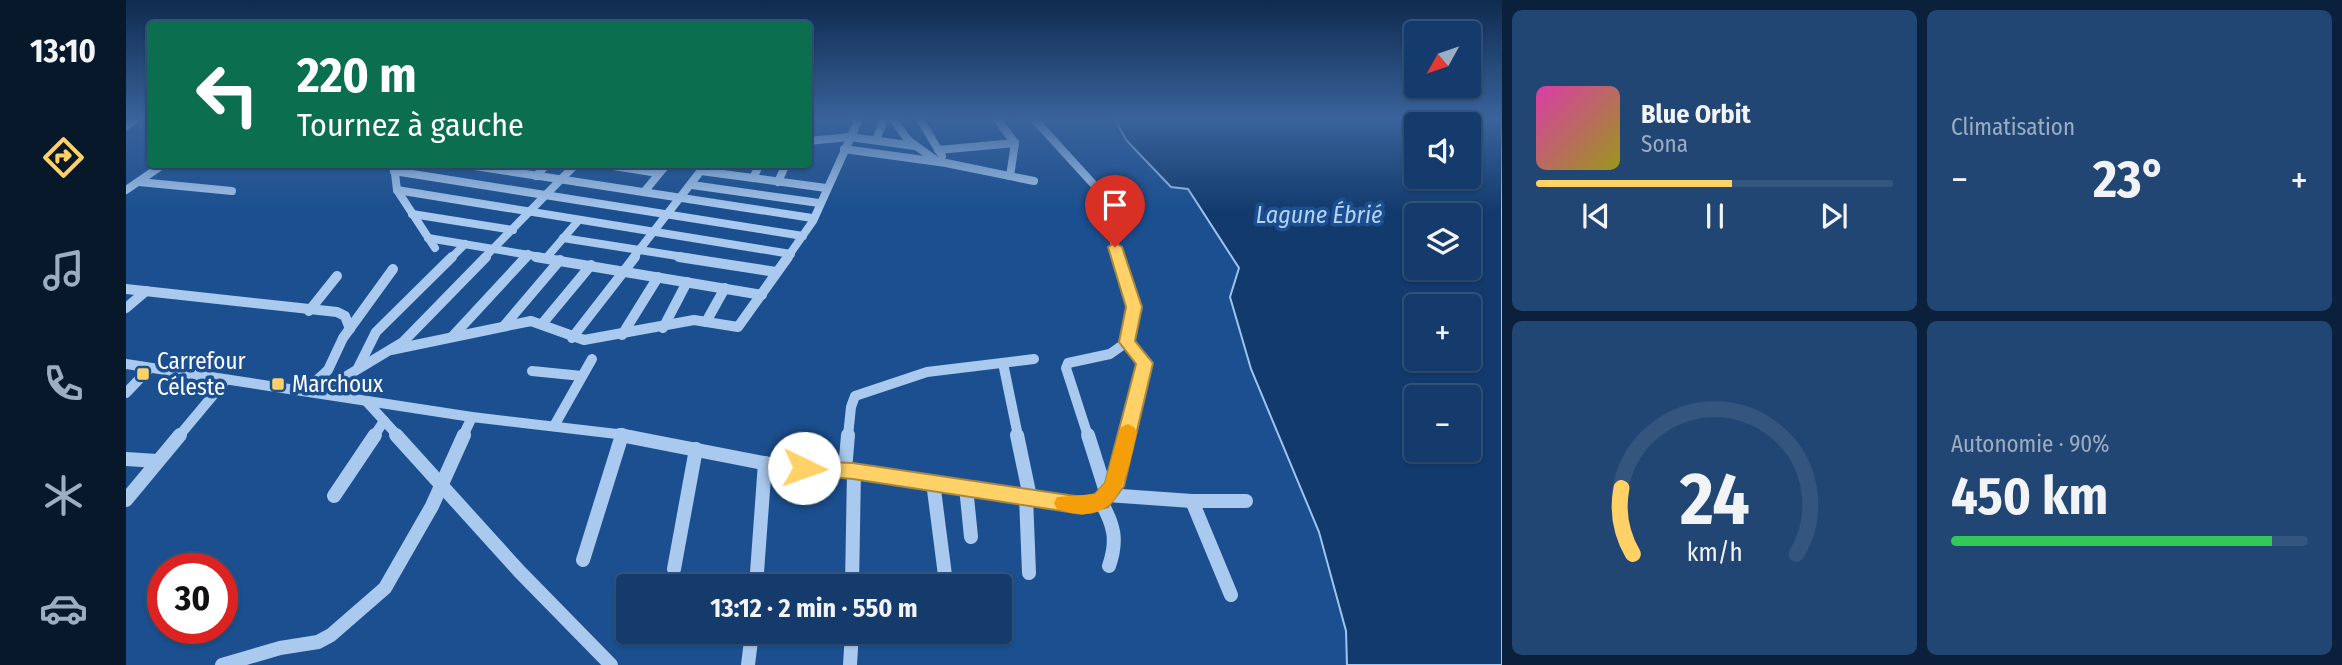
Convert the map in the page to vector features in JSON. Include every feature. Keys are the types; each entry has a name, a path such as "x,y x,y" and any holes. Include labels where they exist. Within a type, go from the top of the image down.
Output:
{"street":[{"path":"391,350 531,321 572,338 584,340 663,328 694,320 738,327 813,221 812,218 843,150"},
{"path":"851,150 945,163 1034,181"},
{"path":"922,150 945,163"},
{"path":"938,150 945,163"},
{"path":"1010,176 1014,150"},
{"path":"1062,150 1096,187 1134,307 1127,342 1110,355 1068,363 1066,368 1104,498 1115,526 1117,544 1109,566"},
{"path":"126,190 158,168"},
{"path":"435,248 397,190 394,168 803,236"},
{"path":"486,168 812,218"},
{"path":"507,172 511,168"},
{"path":"536,176 543,168"},
{"path":"320,392 403,342 572,168"},
{"path":"626,168 658,173"},
{"path":"644,191 663,168"},
{"path":"572,338 704,168 727,174 825,188"},
{"path":"727,174 731,168"},
{"path":"753,178 759,168"},
{"path":"778,181 784,168"},
{"path":"139,182 232,191"},
{"path":"692,185 819,203"},
{"path":"397,190 791,254"},
{"path":"412,214 513,230"},
{"path":"547,257 578,221"},
{"path":"428,238 762,295"},
{"path":"563,238 776,272"},
{"path":"357,370 376,332 466,244"},
{"path":"452,338 528,254"},
{"path":"504,326 560,260"},
{"path":"542,324 591,265"},
{"path":"306,390 328,370 343,338 393,269"},
{"path":"309,311 337,276"},
{"path":"622,335 658,277"},
{"path":"663,328 687,282"},
{"path":"706,322 725,288"},
{"path":"126,289 337,312 345,316 350,330"},
{"path":"126,308 146,291"},
{"path":"1104,498 1114,486 1145,363 1127,342"},
{"path":"554,426 592,359"},
{"path":"852,574 850,407 855,397 927,372 1034,359"},
{"path":"1003,363 1028,497 1029,573"},
{"path":"126,364 472,417 622,435 784,467 849,471 1082,506 1104,498 1246,501"},
{"path":"126,393 149,369"},
{"path":"532,371 582,376"},
{"path":"126,500 225,381"},
{"path":"366,401 439,485 611,665"},
{"path":"222,665 280,648 318,642 331,635 385,588 432,506 439,485 472,417"},
{"path":"334,496 384,421"},
{"path":"583,560 622,435"},
{"path":"674,569 696,449"},
{"path":"126,459 157,461"},
{"path":"757,574 765,463"},
{"path":"933,482 945,574"},
{"path":"966,488 971,537"},
{"path":"1192,501 1231,595"},
{"path":"748,665 751,644"},
{"path":"850,665 851,644"}],"water":[{"name":"Lagune Ébrié","path":"1136,150 1404,150 1404,189 1481,189 1481,150 1502,150 1502,665 1347,665 1346,631 1319,532 1251,369 1230,297 1239,268 1188,189 1171,187"}],"slow traffic":[{"path":"1064,503 1082,506 1101,502 1114,486 1128,432"}],"place":[{"name":"Carrefour Céleste","path":"143,374"},
{"name":"Marchoux","path":"278,384"}],"route":[{"path":"804,468 853,471 1082,506 1101,502 1114,486 1145,363 1127,342 1134,307 1115,247"}]}
